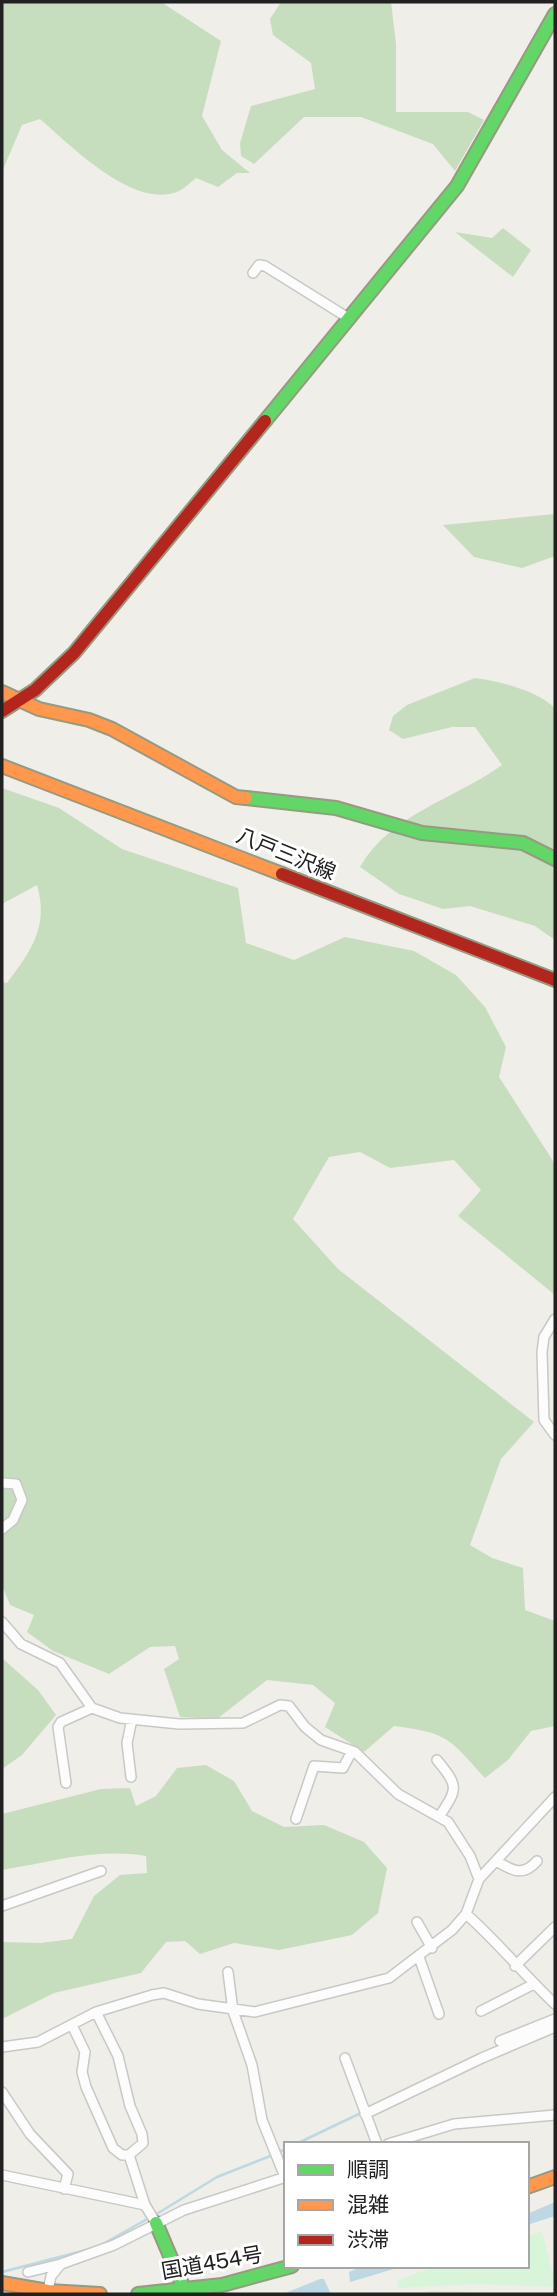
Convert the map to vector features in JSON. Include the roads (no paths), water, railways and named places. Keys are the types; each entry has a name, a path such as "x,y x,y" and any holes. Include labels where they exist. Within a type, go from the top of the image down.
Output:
{"main road":[{"path":"2,711 54,674 74,653 351,319 457,186 555,14"},
{"path":"2,692 18,701 112,729 236,797 336,808 422,833 523,843 555,859"},
{"name":"八戸三沢線","path":"2,766 555,980"},
{"path":"529,2186 555,2177"},
{"path":"156,2223 186,2292"},
{"name":"国道454号","path":"138,2294 186,2292 284,2268"},
{"path":"2,2283 48,2291 100,2294"}],"street":[{"path":"253,273 259,265 265,266 351,319"},
{"path":"555,1319 544,1337 542,1352 544,1420 555,1435"},
{"path":"2,1483 16,1484 22,1500 13,1520 2,1529"},
{"path":"2,1622 21,1644 60,1664 92,1708 120,1718 179,1724 243,1723 280,1705 289,1706 305,1727 321,1740 352,1751 398,1794 439,1817 458,1834 479,1879"},
{"path":"66,1783 58,1727 61,1722 92,1708"},
{"path":"131,1777 127,1743 132,1718"},
{"path":"296,1819 314,1766 342,1768 352,1751"},
{"path":"438,1760 454,1782 455,1794 439,1817"},
{"path":"2,2047 38,2042 96,2012 164,1993 198,2004 255,2012 279,2008 324,1992 389,1978 432,1948 466,1914 479,1879 555,1797"},
{"path":"496,1861 522,1872 528,1871 537,1861"},
{"path":"2,1906 102,1871"},
{"path":"466,1914 495,1939 515,1966 555,2004"},
{"path":"416,1922 432,1948"},
{"path":"515,1966 555,1927"},
{"path":"419,1958 439,2014"},
{"path":"228,1972 233,2011 252,2065 262,2120 284,2175"},
{"path":"481,2011 534,1984"},
{"path":"72,2025 85,2052 82,2072 86,2087 113,2148 122,2155 129,2155 143,2143 142,2134 130,2106 118,2056 96,2012"},
{"path":"500,2041 555,2019"},
{"path":"365,2114 482,2058 555,2027"},
{"path":"345,2058 376,2142"},
{"path":"2,2092 30,2134 68,2174 64,2189"},
{"path":"395,2142 454,2124 555,2115"},
{"path":"129,2155 145,2205 156,2223"},
{"path":"2,2175 145,2205"},
{"path":"28,2272 61,2264 114,2245 184,2210 284,2177"},
{"path":"48,2291 51,2276 61,2264"}],"water":[{"path":"555,2202 555,2216 529,2224 529,2213"},
{"path":"358,2268 397,2268 350,2282 349,2272"},
{"path":"320,2279 324,2279 331,2294 283,2294"}],"waterway":[{"path":"300,2142 363,2112"},
{"path":"279,2152 284,2150"},
{"path":"155,2215 217,2177 273,2155"},
{"path":"103,2244 149,2218"},
{"path":"2,2272 90,2249"}]}
